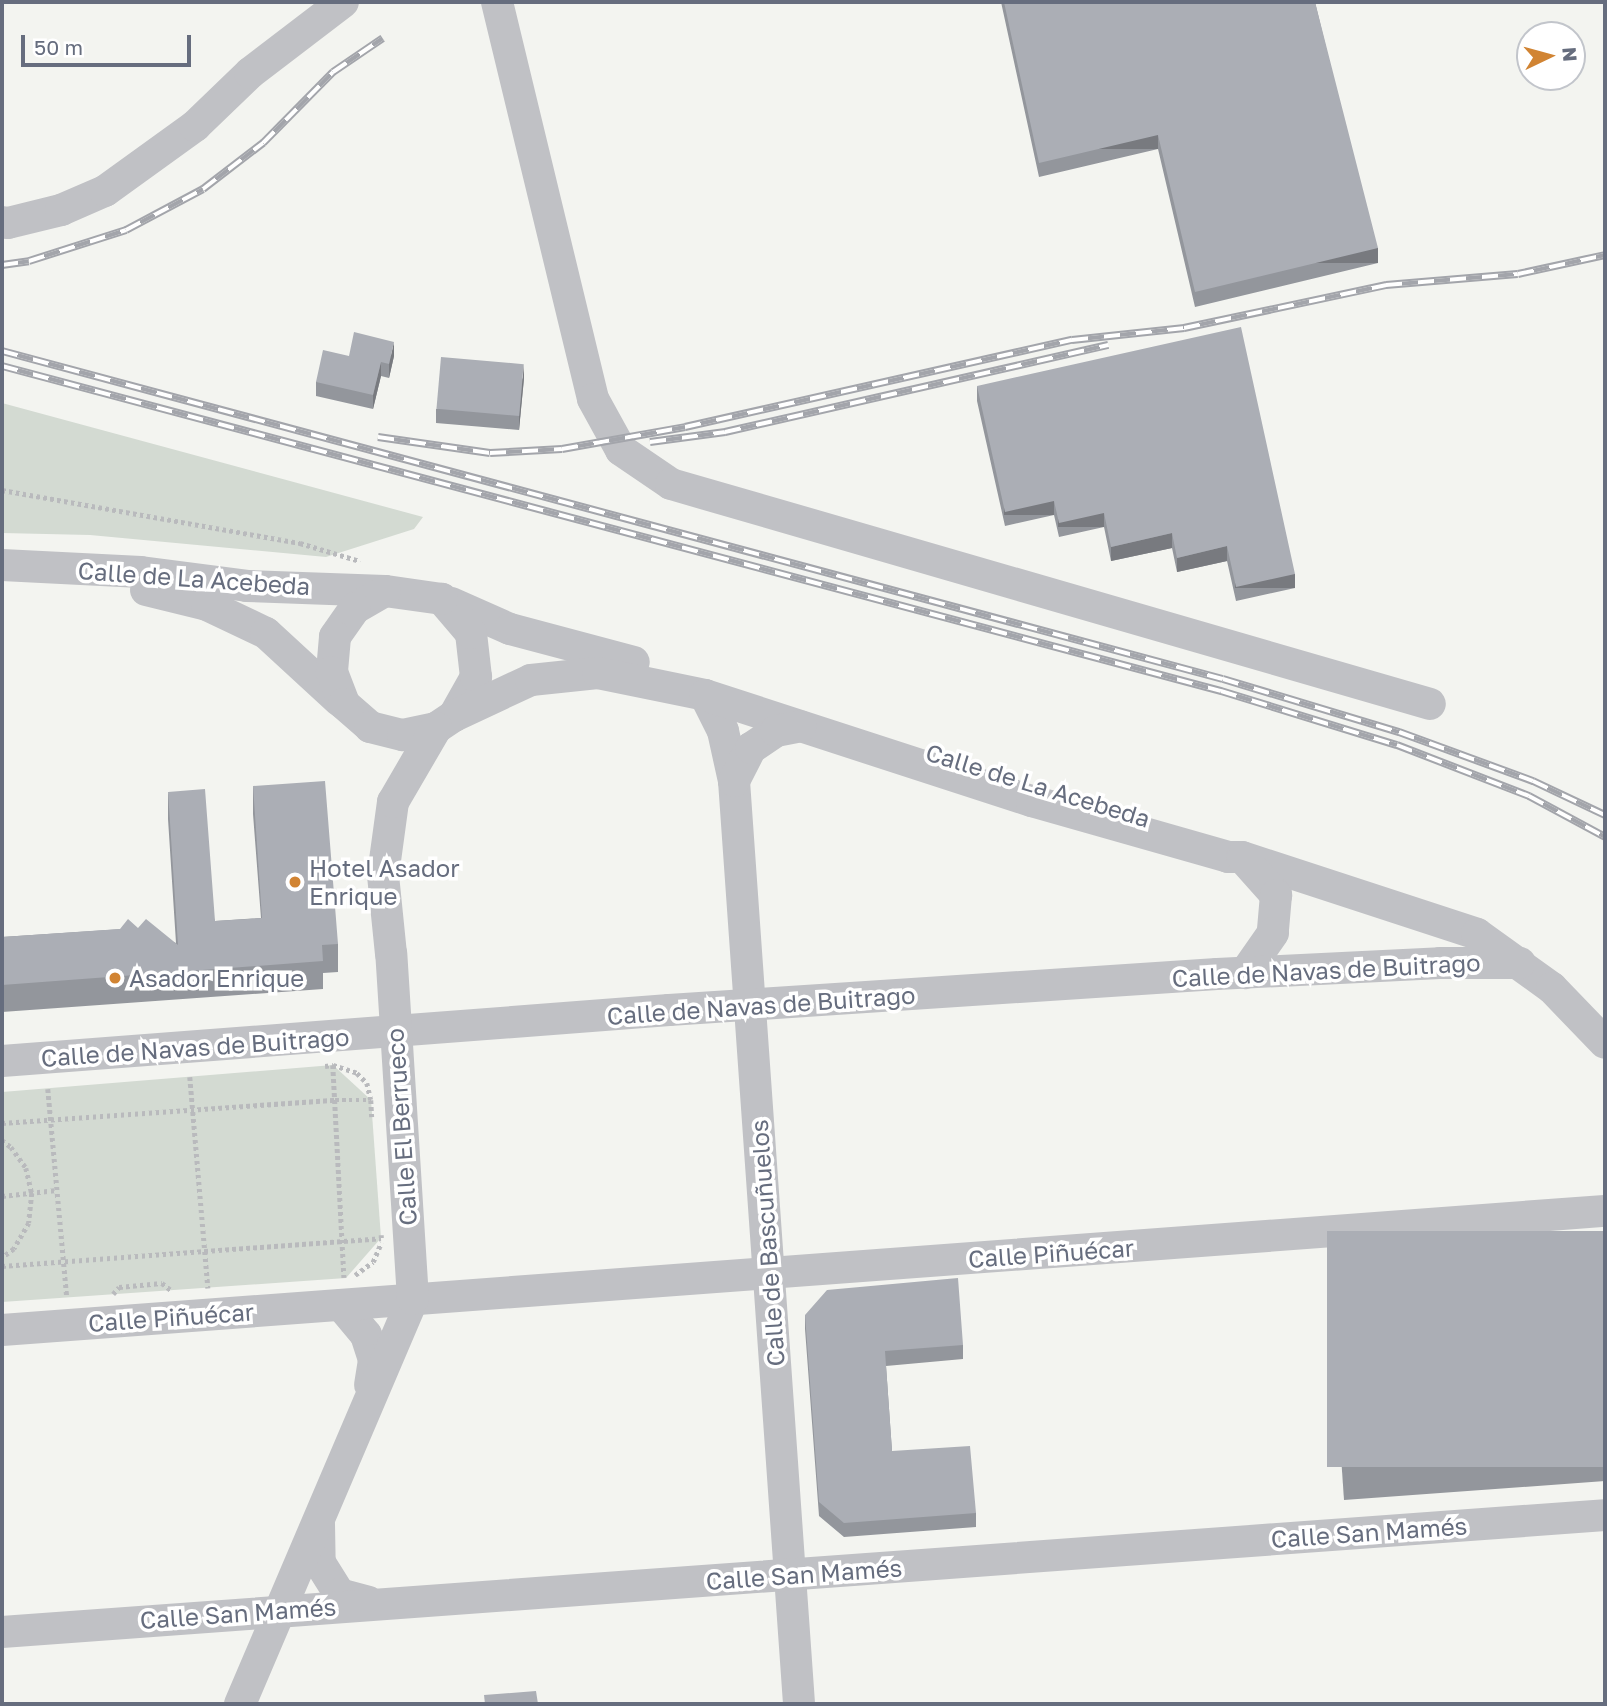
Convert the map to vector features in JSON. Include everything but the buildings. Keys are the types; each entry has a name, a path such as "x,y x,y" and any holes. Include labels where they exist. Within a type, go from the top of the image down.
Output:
{"street":[{"path":"2,222 8,223 61,210 105,191 195,126 250,74 343,2"},
{"path":"496,2 593,399 621,450 671,484 1430,704"},
{"name":"Calle de La Acebeda","path":"2,565 141,572 247,586 385,591"},
{"name":"Calle de La Acebeda","path":"2,585 135,587 207,605 265,633 344,704"},
{"path":"385,591 442,599 471,633 476,677 445,722 402,735 370,727 344,704 332,672 335,637 355,608 385,591"},
{"name":"Calle de La Acebeda","path":"442,599 510,629 652,667 1234,844 1423,895 1497,924 1562,979 1605,1022"},
{"name":"Calle de La Acebeda","path":"445,722 531,680 598,673 705,695 1045,805 1227,857 1242,857 1477,934 1552,988 1605,1043"},
{"name":"Calle de Bascuñuelos","path":"705,695 723,731 734,781 799,1704"},
{"name":"Calle El Berrueco","path":"240,1704 413,1299 395,1244 395,1032 383,875 393,802 445,722"},
{"path":"734,781 751,748 776,732 801,726"},
{"path":"1242,857 1276,895 1273,933 1245,973"},
{"name":"Calle de Navas de Buitrago","path":"2,1061 750,1004 1440,962 1520,963"},
{"name":"Calle Piñuécar","path":"2,1330 341,1287 413,1299 1605,1211"},
{"name":"Calle Piñuécar","path":"395,1244 448,1284 497,1292"},
{"path":"341,1287 366,1335 374,1360 368,1400"},
{"name":"Calle San Mamés","path":"2,1632 281,1609 790,1575 1605,1515"},
{"name":"Calle El Berrueco","path":"319,1519 320,1563 339,1594 373,1604"}],"path":[{"path":"2,490 300,542 361,562"},
{"path":"333,1065 344,1241 341,1287"},
{"path":"314,1066 333,1065 357,1073 367,1083 372,1118"},
{"path":"190,1077 208,1288"},
{"path":"48,1089 66,1297"},
{"path":"2,1123 335,1100 371,1100"},
{"path":"2,1140 11,1147 26,1168 32,1193 29,1223 14,1249 2,1258"},
{"path":"2,1196 57,1190"},
{"path":"381,1230 395,1244"},
{"path":"2,1266 344,1241 395,1244"},
{"path":"341,1287 395,1244"}],"shaded area":[{"path":"2,403 423,517 414,529 326,557 90,535 2,533"},
{"path":"333,1065 371,1100 381,1238 346,1278 2,1302 2,1092"}],"railway":[{"path":"2,265 29,261 126,230 203,189 263,143 333,72 383,38"},
{"path":"378,437 490,453 562,449 685,427 1072,340 1184,328 1386,285 1518,274 1605,255"},
{"path":"650,442 725,432 1108,345"},
{"path":"2,351 1223,679 1399,732 1533,781 1605,815"},
{"path":"2,366 1221,691 1397,745 1529,796 1605,837"}],"place":[{"name":"Hotel Asador Enrique","path":"295,882"},
{"name":"Asador Enrique","path":"115,978"}]}
